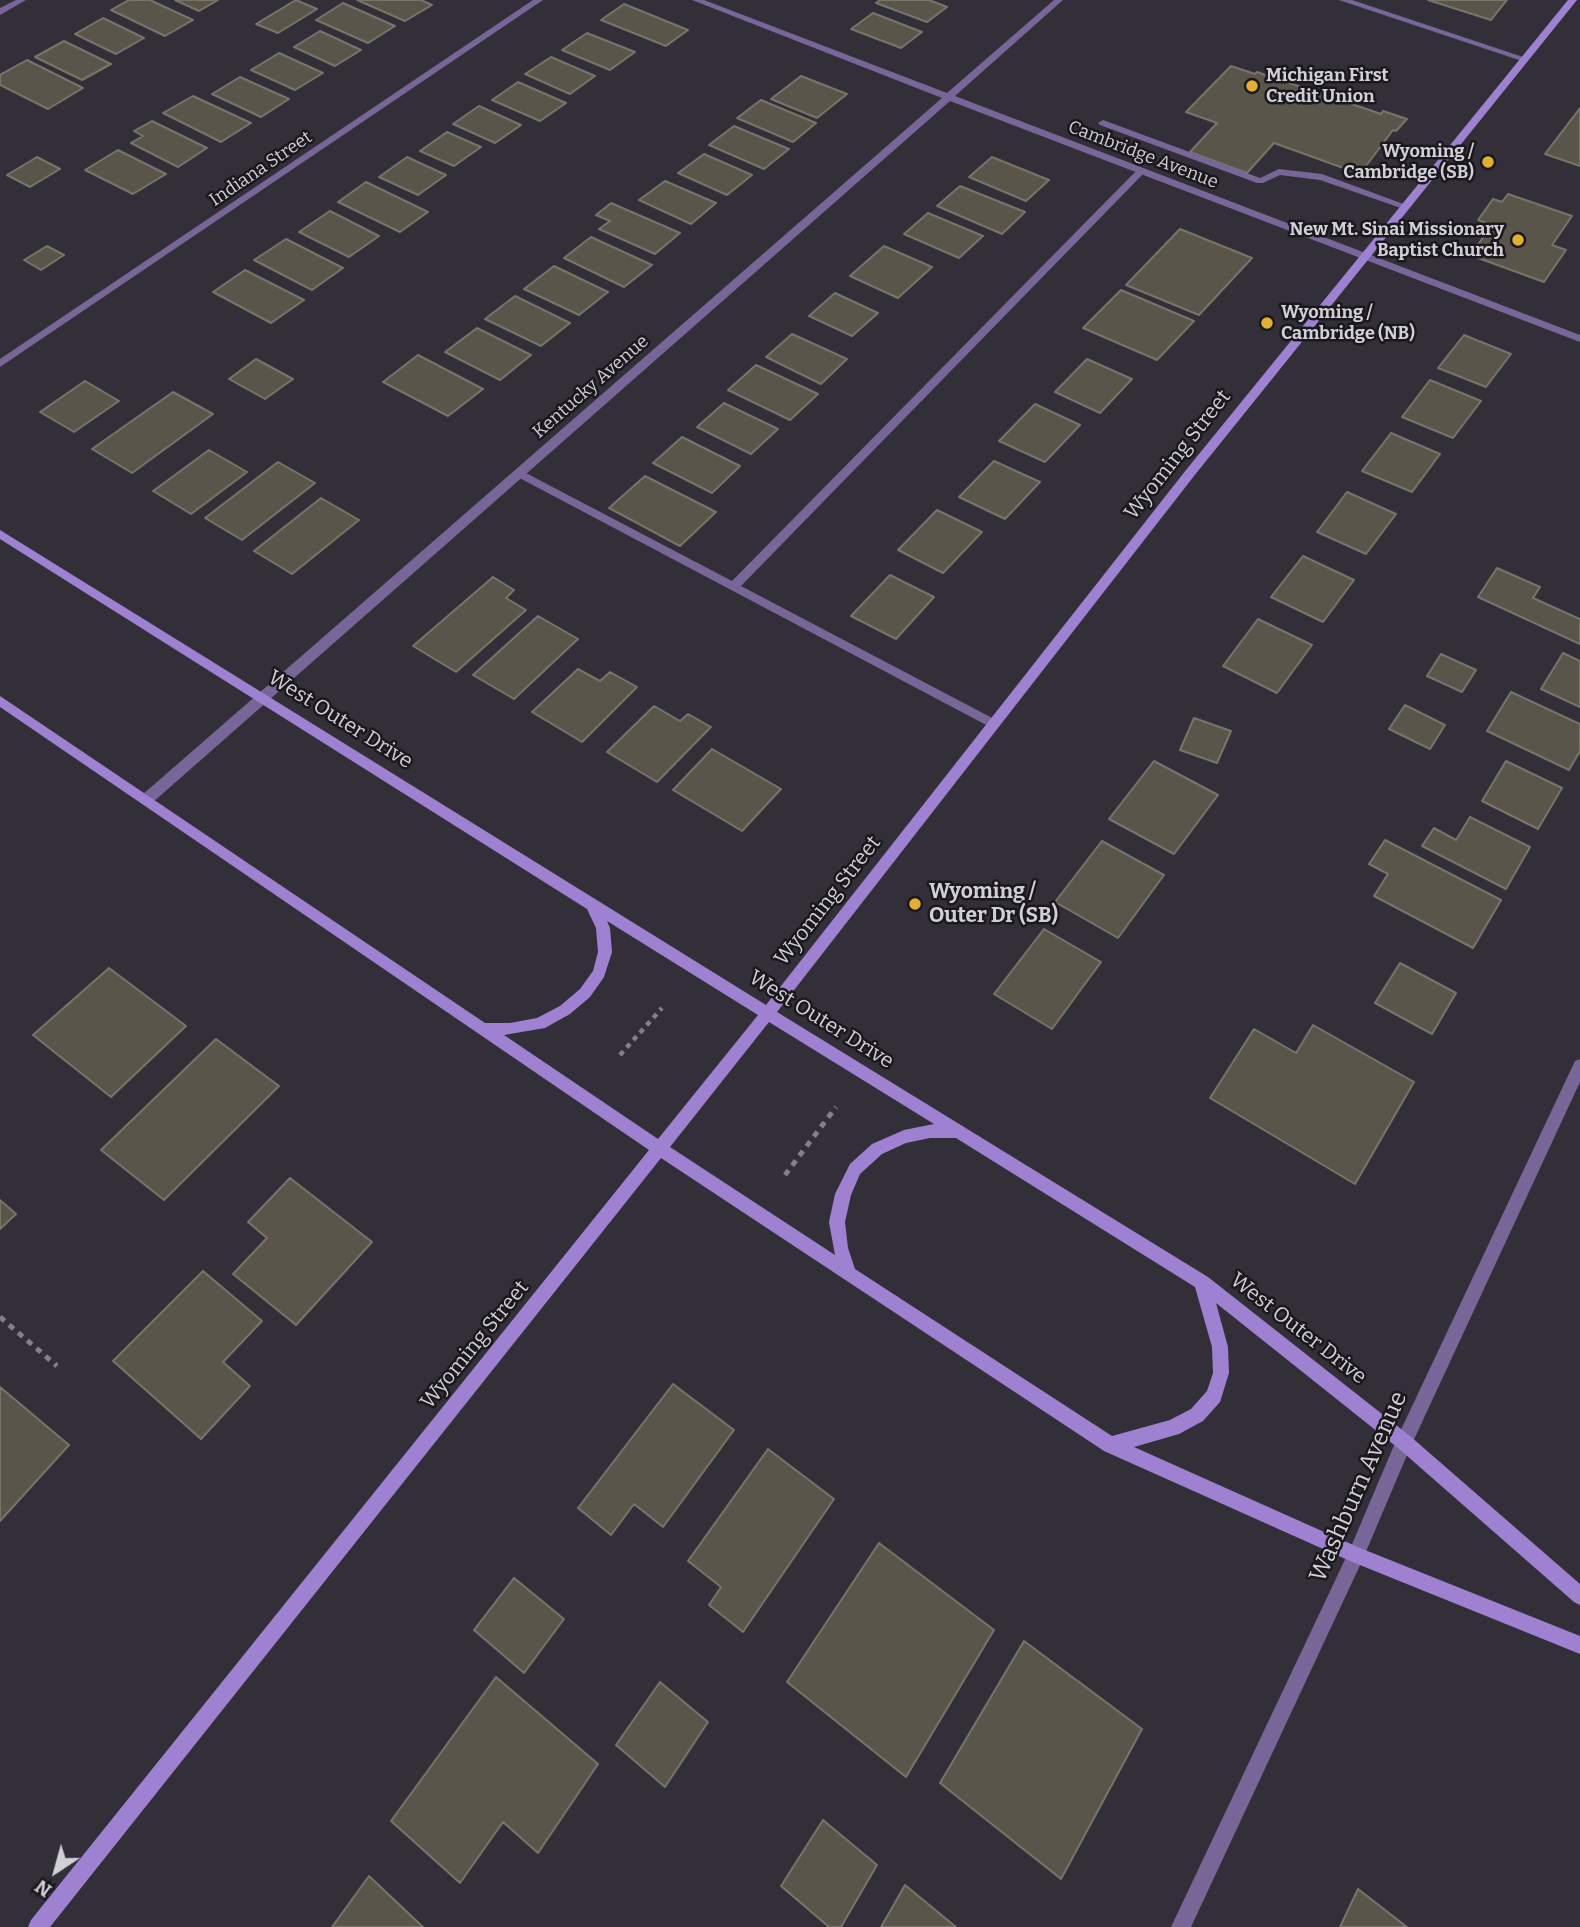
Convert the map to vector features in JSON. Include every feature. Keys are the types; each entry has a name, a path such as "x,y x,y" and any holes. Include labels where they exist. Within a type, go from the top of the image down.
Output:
{"main road":[{"name":"Wyoming Street","path":"38,1927 767,1014 1190,473 1573,0"},
{"name":"West Outer Drive","path":"0,534 767,1014 1202,1282 1404,1443 1580,1596"},
{"path":"0,701 659,1148 1110,1445 1356,1555 1580,1645"},
{"path":"481,1028 510,1029 540,1024 565,1010 585,993 600,972 605,952 603,928 592,905"},
{"path":"849,1273 840,1248 837,1222 843,1194 855,1169 877,1149 904,1137 930,1131 957,1131"},
{"path":"1110,1445 1173,1428 1197,1415 1214,1396 1221,1373 1220,1347 1202,1282"}],"street":[{"path":"0,12 22,0"},
{"name":"Indiana Street","path":"0,364 540,0"},
{"name":"Cambridge Avenue","path":"696,0 1580,339"},
{"name":"Kentucky Avenue","path":"147,799 1059,0"},
{"path":"1343,0 1525,59"},
{"path":"1103,123 1259,181 1279,172 1322,177 1404,206"},
{"path":"733,587 1141,171"},
{"path":"518,474 994,724"},
{"name":"Washburn Avenue","path":"1181,1927 1356,1555 1404,1443 1580,1066"}],"path":[{"path":"620,1055 662,1008"},
{"path":"785,1175 836,1107"},
{"path":"0,1317 57,1366"}],"building":[{"path":"129,0 150,0 193,20 165,36 111,10"},
{"path":"175,0 218,0 199,11"},
{"path":"296,0 317,9 278,33 256,24"},
{"path":"357,0 421,0 432,5 405,21"},
{"path":"880,0 929,0 947,7 927,22 876,3"},
{"path":"1428,0 1507,0 1491,20"},
{"path":"343,3 395,26 368,43 316,20"},
{"path":"624,4 688,30 666,46 601,20"},
{"path":"873,13 922,32 901,48 851,29"},
{"path":"103,18 144,38 116,54 75,34"},
{"path":"320,31 361,50 335,66 294,47"},
{"path":"587,33 635,52 610,70 562,50"},
{"path":"64,41 111,64 82,80 35,57"},
{"path":"279,53 323,73 295,90 251,70"},
{"path":"551,57 595,76 570,94 525,74"},
{"path":"27,60 83,88 48,109 0,85 0,75"},
{"path":"1231,66 1255,74 1257,72 1381,114 1383,111 1407,119 1396,131 1393,130 1360,174 1274,143 1247,173 1190,152 1217,123 1186,112"},
{"path":"801,76 847,94 817,118 771,99"},
{"path":"240,77 289,99 261,117 212,94"},
{"path":"518,82 566,103 540,121 492,100"},
{"path":"193,96 251,123 221,142 163,113"},
{"path":"761,100 816,123 793,142 737,118"},
{"path":"479,106 521,125 495,143 453,124"},
{"path":"1580,108 1580,166 1545,154"},
{"path":"152,121 207,148 178,167 131,143 143,136 134,131"},
{"path":"734,126 789,149 764,169 709,145"},
{"path":"447,132 481,147 454,166 420,151"},
{"path":"118,150 166,174 133,194 85,170"},
{"path":"704,154 752,175 727,195 678,173"},
{"path":"37,157 60,169 30,187 7,175"},
{"path":"407,157 446,175 418,195 379,177"},
{"path":"992,157 1049,180 1026,201 969,177"},
{"path":"665,181 716,203 691,224 639,200"},
{"path":"366,182 428,212 400,232 338,202"},
{"path":"960,186 1025,212 1002,234 937,206"},
{"name":"New Mt. Sinai Missionary Baptist Church","path":"1508,194 1572,216 1552,245 1566,250 1544,282 1470,255 1485,235 1479,233 1486,223 1478,220 1493,199 1502,202"},
{"path":"611,203 680,233 655,254 599,229 610,221 596,215"},
{"path":"330,211 379,236 349,257 299,232"},
{"path":"928,213 983,236 959,258 904,234"},
{"path":"1180,229 1252,258 1199,315 1126,285"},
{"path":"591,237 652,265 624,287 564,258"},
{"path":"286,239 343,268 312,290 254,260"},
{"path":"47,246 64,255 41,270 24,260"},
{"path":"884,246 932,267 898,298 850,276"},
{"path":"554,266 608,292 579,315 524,289"},
{"path":"245,270 304,300 271,323 213,292"},
{"path":"1121,290 1194,321 1157,360 1083,328"},
{"path":"835,293 878,313 852,336 809,316"},
{"path":"515,296 570,323 541,346 485,319"},
{"path":"477,328 531,355 500,380 445,352"},
{"path":"792,334 847,359 821,384 766,357"},
{"path":"1464,335 1511,354 1486,387 1438,368"},
{"path":"418,355 483,389 448,416 383,382"},
{"path":"256,359 293,379 265,399 229,379"},
{"path":"1087,359 1132,379 1100,413 1055,392"},
{"path":"756,365 818,394 790,420 728,390"},
{"path":"1430,380 1481,401 1453,438 1402,417"},
{"path":"85,381 119,401 74,432 40,412"},
{"path":"173,392 213,414 132,473 92,449"},
{"path":"724,403 778,429 751,454 697,427"},
{"path":"1035,404 1080,425 1045,462 999,441"},
{"path":"1391,433 1440,454 1412,492 1362,471"},
{"path":"682,437 740,466 712,493 653,463"},
{"path":"209,450 247,472 191,514 153,491"},
{"path":"994,461 1040,482 1005,519 959,497"},
{"path":"278,462 315,483 242,540 205,518"},
{"path":"645,476 716,512 680,546 609,508"},
{"path":"1347,492 1396,514 1366,554 1317,532"},
{"path":"321,498 359,520 292,574 254,551"},
{"path":"937,510 982,532 943,573 898,550"},
{"path":"1303,556 1354,580 1323,622 1271,597"},
{"path":"1497,568 1540,587 1533,598 1580,619 1580,644 1478,597"},
{"path":"890,575 934,597 896,639 851,616"},
{"path":"493,577 514,590 506,598 526,610 456,672 413,646"},
{"path":"538,616 578,639 514,699 473,675"},
{"path":"1258,619 1312,645 1277,693 1223,666"},
{"path":"1563,653 1580,661 1580,707 1541,689"},
{"path":"1441,654 1476,670 1462,692 1427,676"},
{"path":"578,669 600,681 610,672 637,687 582,742 532,712"},
{"path":"1511,692 1580,724 1580,751 1569,770 1487,731"},
{"path":"1405,705 1445,725 1430,749 1389,729"},
{"path":"654,706 680,721 688,714 711,727 657,782 607,752"},
{"path":"1194,718 1231,731 1217,763 1180,750"},
{"path":"712,749 781,789 742,831 673,790"},
{"path":"1154,761 1218,795 1174,854 1109,819"},
{"path":"1506,761 1562,788 1538,829 1482,801"},
{"path":"1470,817 1530,847 1506,889 1422,846 1434,828 1456,840"},
{"path":"1385,840 1501,900 1473,948 1374,896 1388,874 1369,864"},
{"path":"1102,841 1164,875 1118,938 1055,902"},
{"path":"1044,929 1101,962 1052,1029 994,994"},
{"path":"1400,963 1456,993 1432,1034 1375,1003"},
{"path":"109,968 186,1026 111,1097 33,1035"},
{"path":"1313,1025 1414,1082 1355,1184 1210,1098 1254,1029 1296,1053"},
{"path":"216,1039 279,1086 164,1200 101,1150"},
{"path":"290,1178 372,1242 296,1325 233,1274 267,1238 248,1222"},
{"path":"0,1200 16,1214 0,1229"},
{"path":"203,1271 262,1321 223,1362 250,1386 201,1439 113,1361"},
{"path":"673,1384 734,1430 663,1527 634,1504 611,1535 578,1508"},
{"path":"0,1387 69,1445 0,1521"},
{"path":"768,1449 834,1499 743,1632 709,1605 721,1587 688,1561"},
{"path":"879,1543 994,1630 906,1777 787,1682"},
{"path":"514,1578 564,1619 524,1673 474,1630"},
{"path":"1024,1641 1142,1729 1061,1879 940,1783"},
{"path":"496,1677 598,1764 538,1853 503,1822 460,1883 391,1821"},
{"path":"660,1682 708,1722 665,1787 616,1745"},
{"path":"823,1820 877,1865 841,1927 829,1927 781,1886"},
{"path":"369,1876 423,1927 332,1927"},
{"path":"905,1885 956,1927 881,1927"},
{"path":"1358,1889 1407,1927 1340,1927"}],"place":[{"name":"Michigan First Credit Union","path":"1252,86"},
{"name":"Wyoming / Cambridge (SB)","path":"1488,162"},
{"name":"New Mt. Sinai Missionary Baptist Church","path":"1518,240"},
{"name":"Wyoming / Cambridge (NB)","path":"1267,323"},
{"name":"Wyoming / Outer Dr (SB)","path":"915,904"}]}
